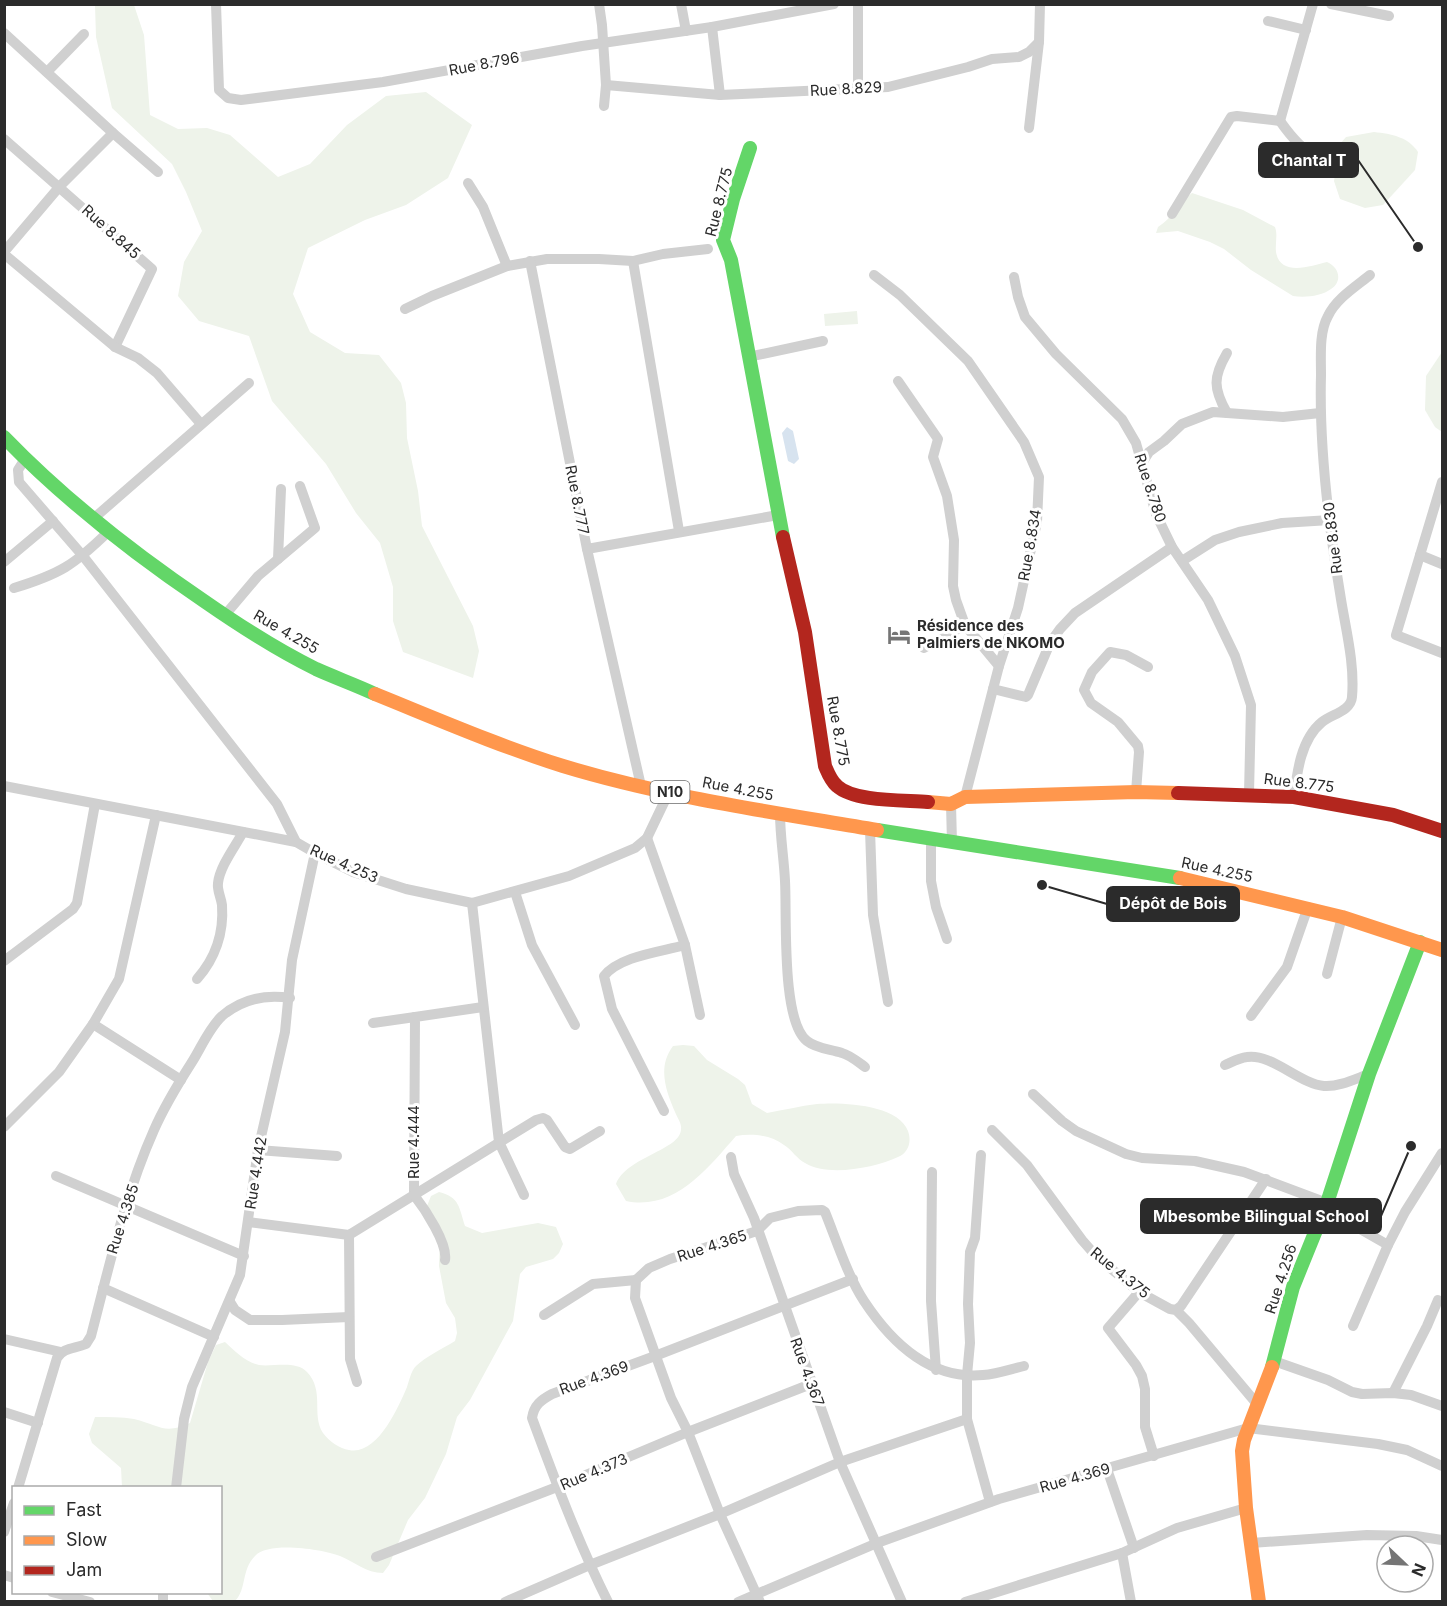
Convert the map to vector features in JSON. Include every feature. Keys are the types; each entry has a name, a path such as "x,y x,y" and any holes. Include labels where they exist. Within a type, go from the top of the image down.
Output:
{"main road":[{"name":"Rue 8.775","path":"750,148 733,199 723,240 731,260 778,514 805,632 825,766 833,784 843,792 856,796 951,804 965,797 1136,792 1294,797 1393,815 1443,831"},
{"name":"Rue 4.255","path":"4,437 108,531 257,637 316,669 485,739 553,762 669,792 870,830 1189,879 1342,917 1443,950"},
{"name":"Rue 4.256","path":"1259,1602 1246,1508 1242,1451 1248,1428 1274,1361 1293,1287 1326,1206 1369,1074 1420,942"}],"street":[{"name":"Rue 8.796","path":"216,4 219,90 228,98 241,100 383,82 602,43 712,27 834,4"},
{"path":"599,4 606,85 604,106"},
{"path":"681,4 686,31"},
{"path":"858,4 858,89"},
{"path":"1029,128 1039,42 1040,4"},
{"path":"1280,121 1313,4"},
{"path":"1331,4 1389,16"},
{"path":"1268,21 1306,30"},
{"path":"712,27 720,95"},
{"path":"4,33 158,172"},
{"path":"47,72 84,34"},
{"name":"Rue 8.829","path":"606,85 720,95 858,89 898,85 992,59 1019,57 1029,52 1039,42"},
{"path":"1172,214 1231,117 1280,121 1298,143 1312,155 1323,160"},
{"path":"113,133 60,186 4,253 115,347 138,358 156,373 201,424"},
{"name":"Rue 8.845","path":"4,139 153,269 115,347"},
{"path":"468,183 483,207 507,266"},
{"path":"405,309 507,266 530,261 570,258 633,261 663,254 708,249"},
{"name":"Rue 8.777","path":"530,261 586,549 778,514"},
{"path":"633,261 679,531"},
{"name":"Rue 8.834","path":"874,275 900,295 968,361 1024,442 1039,477 1037,522 1018,608 999,666 965,797"},
{"name":"Rue 8.830","path":"1294,797 1297,772 1303,752 1314,732 1321,723 1348,706 1353,697 1351,656 1339,591 1320,413 1322,344 1326,318 1335,304 1370,275"},
{"name":"Rue 8.780","path":"1014,277 1024,317 1056,354 1122,419 1136,443 1156,514 1172,546 1208,600 1236,656 1251,705 1249,794"},
{"path":"748,357 823,340"},
{"path":"1227,353 1215,380 1227,413"},
{"path":"898,381 938,439 933,457 947,496 954,540 953,586 965,624 999,666"},
{"path":"93,519 249,383"},
{"path":"1142,463 1149,452 1182,424 1213,412 1282,417 1320,413"},
{"name":"Rue 4.253","path":"26,459 18,470 20,482 83,556 278,804 297,842 315,853 353,872 406,889 472,903 569,876 635,848 647,838"},
{"path":"1443,482 1396,635 1443,653"},
{"path":"225,615 258,576 315,528 300,486"},
{"path":"278,559 281,489"},
{"path":"1182,561 1215,540 1239,532 1282,523 1330,520"},
{"path":"4,562 53,521"},
{"path":"14,588 63,570 83,556 108,531"},
{"path":"993,689 1026,697 1050,643 1060,628 1075,613 1172,546"},
{"path":"586,549 641,786"},
{"path":"1420,555 1443,564"},
{"path":"924,648 965,624"},
{"path":"1136,792 1138,746 1118,722 1091,703 1084,690 1092,672 1110,652 1126,655 1148,667"},
{"path":"4,786 297,842"},
{"path":"669,792 647,838 685,945 700,1015"},
{"path":"4,961 73,909 77,903 95,804"},
{"path":"951,804 952,843"},
{"path":"780,813 785,880 788,984 799,1032 807,1041 818,1047 844,1053 865,1067"},
{"path":"4,1127 59,1072 93,1024 119,979 156,815"},
{"path":"870,830 873,915 888,1002"},
{"path":"197,979 206,969 217,947 222,912 218,885 219,875 243,832"},
{"path":"931,840 931,881 936,907 947,939"},
{"name":"Rue 4.442","path":"176,1486 188,1402 198,1370 240,1275 258,1150 283,1042 290,998 292,960 315,853"},
{"path":"516,892 532,945 575,1025"},
{"path":"472,903 499,1142 524,1195"},
{"path":"1251,1016 1287,967 1308,908"},
{"path":"1327,974 1342,917"},
{"path":"664,1111 612,1009 604,976 609,969 630,959 685,945"},
{"name":"Rue 4.385","path":"61,1352 86,1344 91,1336 127,1206 154,1130 181,1080 221,1017 240,1004 258,997 290,998"},
{"path":"373,1023 483,1007"},
{"name":"Rue 4.444","path":"349,1235 414,1195 415,1017"},
{"path":"93,1024 181,1080"},
{"path":"1225,1065 1249,1056 1272,1062 1310,1082 1323,1086 1335,1085 1369,1074"},
{"path":"1033,1094 1076,1131 1126,1154 1142,1158 1195,1161 1266,1179 1326,1206 1388,1245"},
{"path":"445,1260 446,1252 441,1239 414,1195 499,1142 543,1118 547,1120 565,1146 570,1149 600,1131"},
{"name":"Rue 4.375","path":"992,1130 1027,1165 1096,1256 1139,1292 1176,1310 1257,1404"},
{"path":"258,1150 337,1156"},
{"path":"1353,1326 1405,1212 1443,1153"},
{"path":"981,1155 975,1238 970,1252 967,1419 990,1502"},
{"name":"Rue 4.367","path":"731,1157 734,1174 748,1205 840,1461 902,1602"},
{"path":"932,1172 931,1300 936,1370"},
{"path":"56,1176 244,1256"},
{"path":"1176,1310 1181,1306 1266,1179"},
{"name":"Rue 4.365","path":"636,1280 650,1268 670,1259 757,1231 770,1218 798,1211 822,1210 825,1212 863,1300 891,1337 915,1357 936,1370 967,1375 984,1375 1024,1366"},
{"path":"249,1222 349,1235 351,1359 357,1382"},
{"name":"Rue 4.369","path":"608,1602 557,1487 532,1418 533,1411 539,1402 552,1394 854,1279"},
{"path":"544,1315 593,1284 636,1280 635,1298 671,1398 688,1432 720,1514 759,1598"},
{"path":"103,1288 214,1336"},
{"path":"1139,1292 1108,1328 1142,1376 1145,1389 1145,1427 1154,1456"},
{"path":"1393,1393 1438,1300"},
{"path":"230,1302 235,1310 250,1320 349,1317"},
{"path":"4,1339 61,1352 54,1368 19,1486"},
{"path":"1274,1361 1328,1380 1352,1392 1411,1395 1443,1406"},
{"name":"Rue 4.373","path":"376,1557 557,1487 811,1384"},
{"path":"4,1412 38,1423"},
{"path":"506,1602 590,1565 720,1514 840,1461 967,1419"},
{"path":"1248,1428 1378,1444 1407,1450 1443,1466"},
{"name":"Rue 4.369","path":"738,1602 759,1598 877,1543 990,1502 1248,1428"},
{"path":"1107,1469 1134,1548"},
{"path":"965,1602 1122,1553 1177,1528 1246,1508"},
{"path":"4,1532 12,1509"},
{"path":"1251,1543 1367,1535 1416,1536 1443,1540"},
{"path":"1122,1553 1131,1602"},
{"path":"56,1594 90,1602"}],"shaded area":[{"path":"95,5 134,5 144,35 150,115 178,129 207,128 230,135 278,177 310,164 347,125 386,96 426,92 472,125 448,178 406,205 365,220 308,248 293,294 310,332 345,353 379,355 401,383 406,403 407,438 418,491 422,526 473,626 479,651 473,678 403,652 393,621 393,587 380,543 356,513 326,464 272,401 249,336 199,321 178,296 184,262 202,231 172,164 112,108 96,37"},
{"path":"1374,132 1399,137 1418,152 1415,170 1383,205 1365,208 1340,199 1334,181 1340,144 1346,137"},
{"path":"1192,193 1243,210 1275,227 1276,252 1283,265 1297,268 1327,262 1338,274 1335,286 1318,295 1293,296 1210,242 1178,231 1156,233 1158,227"},
{"path":"857,311 858,324 825,326 824,314"},
{"path":"1442,352 1442,432 1435,427 1425,410 1426,376"},
{"path":"787,427 793,431 799,459 794,464 788,461 782,433"},
{"path":"673,1046 694,1046 707,1060 738,1079 745,1085 752,1104 767,1113 817,1104 854,1105 881,1110 902,1122 910,1139 908,1147 901,1155 877,1165 826,1170 805,1163 787,1147 773,1139 755,1135 736,1136 701,1174 675,1194 660,1200 626,1201 616,1184 622,1175 630,1167 663,1149 679,1136 681,1125 669,1096 664,1071 665,1062"},
{"path":"439,1192 451,1197 458,1204 465,1226 482,1233 538,1223 556,1227 563,1244 553,1259 526,1267 520,1274 513,1321 470,1400 457,1417 446,1454 425,1498 408,1520 389,1565 383,1573 377,1573 340,1556 321,1551 296,1548 271,1549 262,1551 251,1561 239,1596 235,1601 213,1601 208,1594 222,1594 222,1486 122,1486 121,1468 92,1443 89,1434 95,1417 134,1419 167,1429 190,1423 208,1362 216,1345 225,1342 240,1356 254,1364 291,1365 302,1368 312,1379 315,1387 318,1418 325,1436 335,1444 349,1450 359,1450 369,1446 392,1418 414,1368 424,1359 455,1341 457,1333 455,1318 446,1303 439,1266 440,1239 427,1206 431,1196"}],"traffic: fast":[{"path":"750,148 733,199 723,240 731,260 783,537"},
{"path":"4,437 75,503 177,583 287,654 375,694"},
{"path":"877,830 1180,878"},
{"path":"1272,1367 1293,1287 1327,1203 1369,1074 1420,942"}],"traffic: slow":[{"path":"375,694 515,750 601,777 719,803 877,830"},
{"path":"928,802 951,804 965,797 1178,793"},
{"path":"1180,878 1342,917 1442,950"},
{"path":"1259,1602 1246,1508 1242,1451 1244,1440 1272,1367"}],"traffic: jam":[{"path":"783,537 805,632 825,766 830,777 837,786 855,795 867,798 928,802"},
{"path":"1178,793 1294,797 1393,815 1442,831"}],"place":[{"name":"Chantal T","path":"1418,247"},
{"name":"Résidence des Palmiers de NKOMO","path":"899,635"},
{"name":"Dépôt de Bois","path":"1042,885"},
{"name":"Mbesombe Bilingual School","path":"1411,1146"}]}
